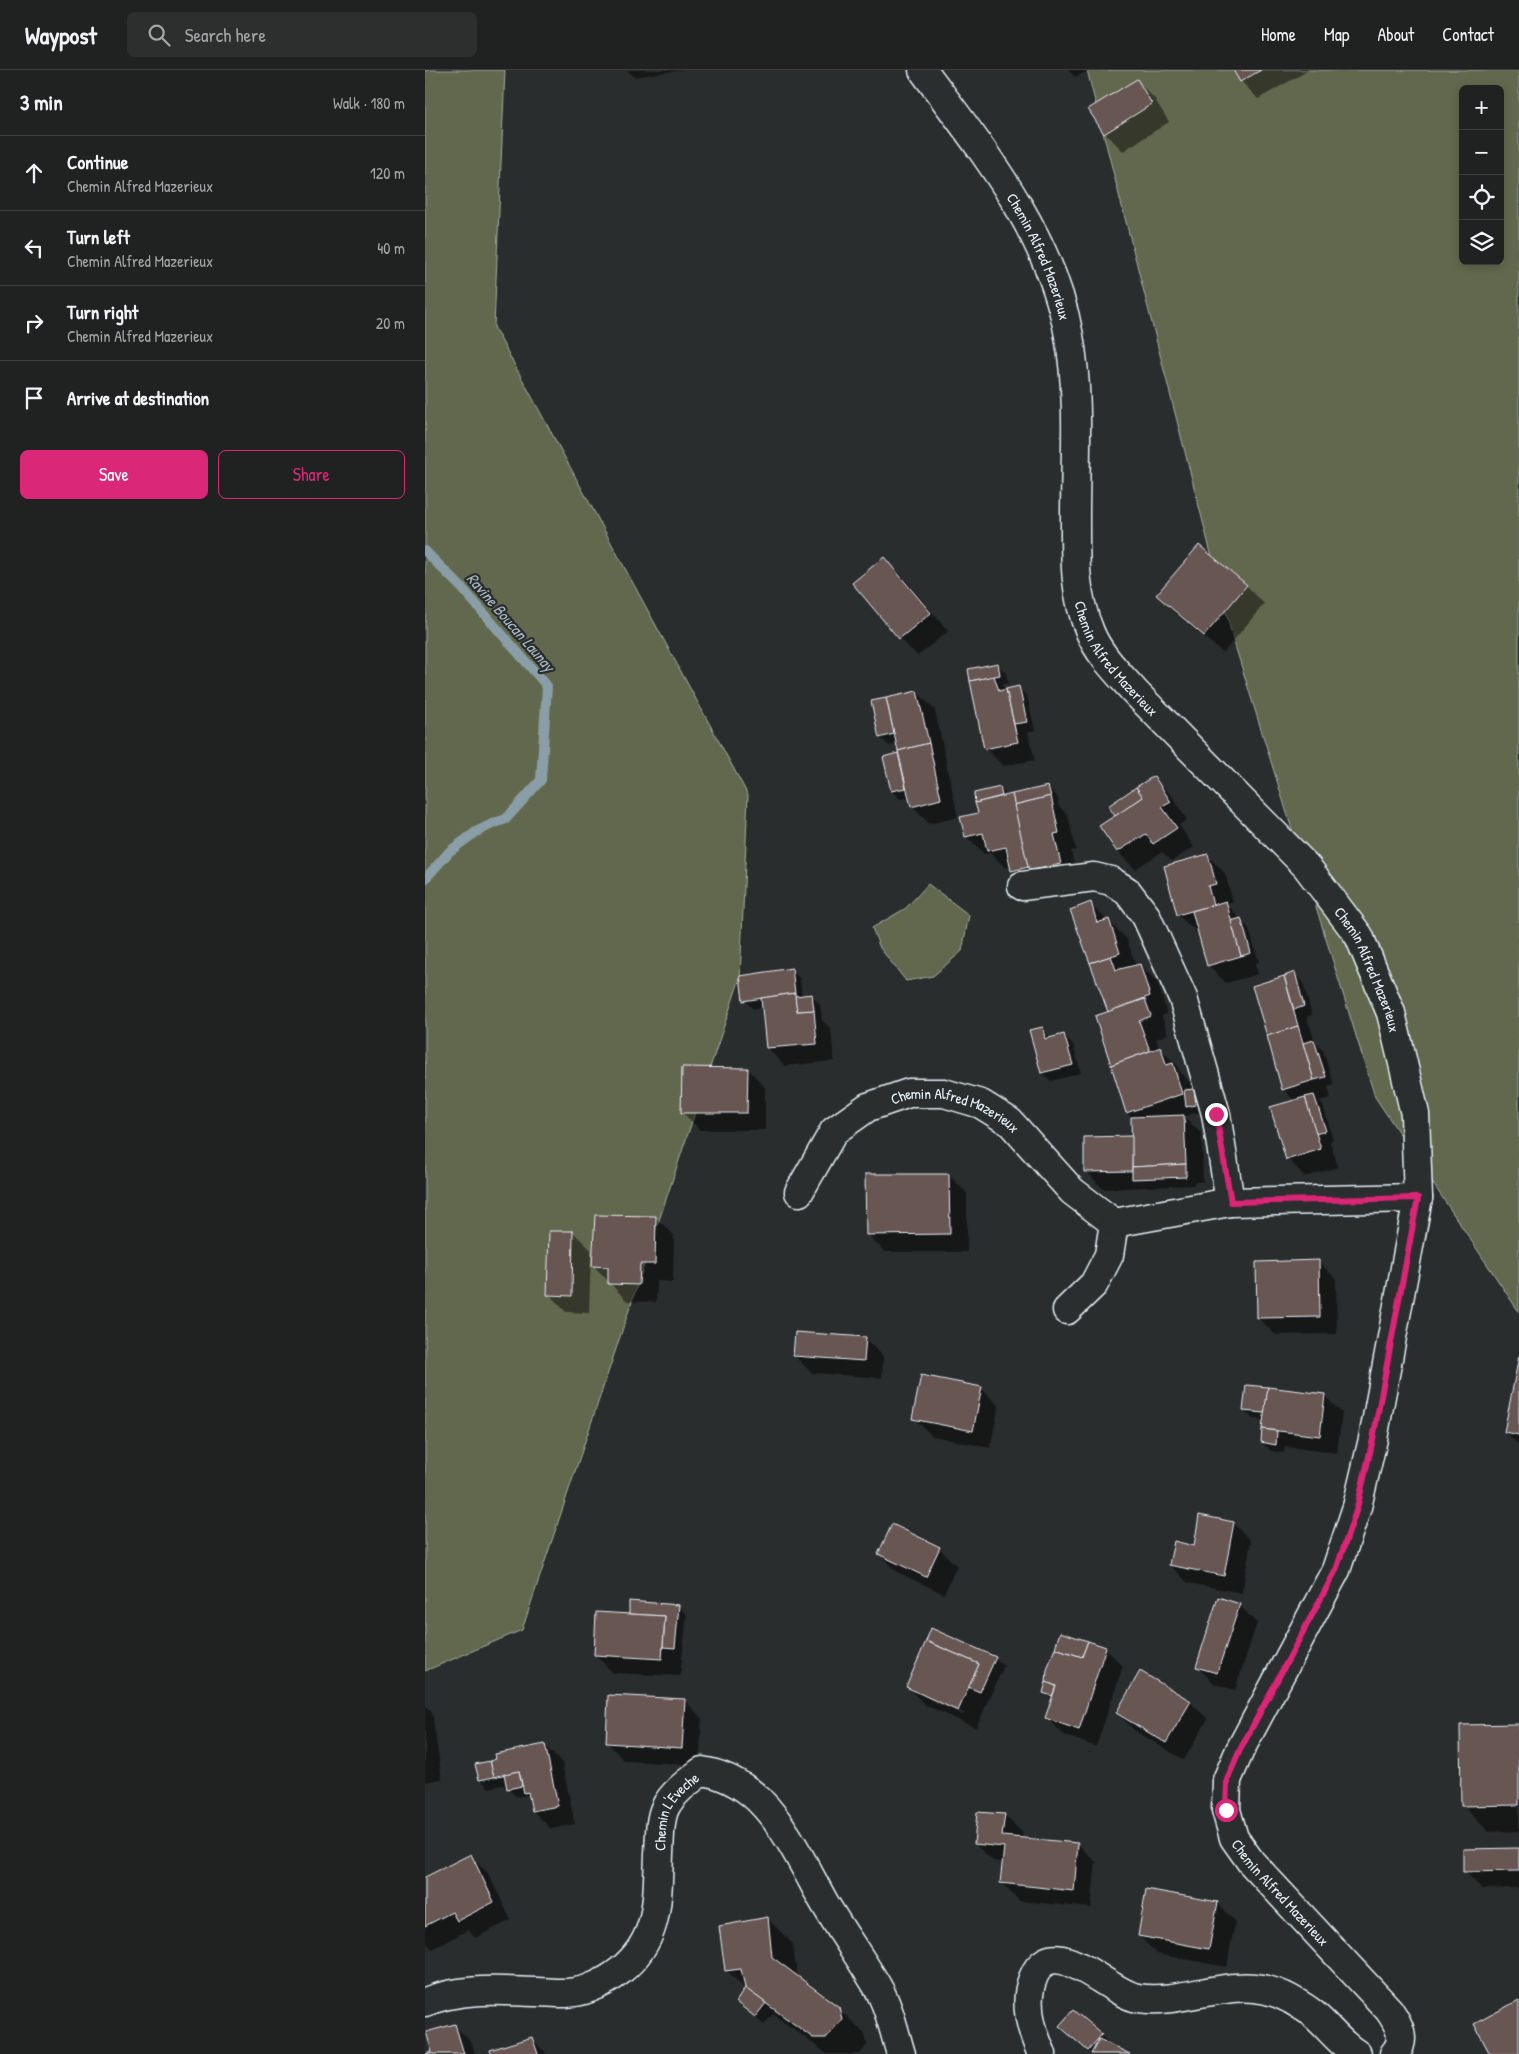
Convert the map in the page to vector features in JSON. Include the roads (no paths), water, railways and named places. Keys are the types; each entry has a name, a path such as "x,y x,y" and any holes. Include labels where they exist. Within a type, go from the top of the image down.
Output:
{"street":[{"name":"Chemin Alfred Mazerieux","path":"923,70 969,132 1019,205 1040,247 1057,291 1069,335 1075,381 1075,571 1079,604 1091,634 1111,665 1135,692 1307,867 1359,936 1391,1013 1415,1114 1418,1198 1373,1439 1357,1508 1336,1570 1240,1750 1227,1780 1226,1810 1235,1838 1251,1862 1389,2010 1399,2026 1401,2034 1401,2042 1394,2054"},
{"path":"1022,886 1094,877 1111,882 1127,891 1146,916 1183,998 1216,1114 1231,1202"},
{"name":"Chemin Alfred Mazerieux","path":"799,1192 834,1131 868,1107 909,1093 944,1093 981,1104 1010,1122 1072,1191 1114,1223"},
{"path":"1067,1310 1095,1284 1109,1255 1114,1223 1231,1202 1418,1198"},
{"name":"Chemin L'Eveche","path":"425,2002 442,1995 469,1990 571,1993 591,1988 631,1962 644,1946 652,1929 657,1909 660,1838 664,1809 681,1787 702,1771 727,1778 745,1789 759,1800 786,1835 841,1932 878,1987 901,2054"},
{"path":"1042,2054 1033,2035 1028,1996 1029,1986 1035,1971 1042,1963 1052,1958 1061,1958 1075,1964 1117,1990 1139,1998 1168,1997 1219,1988 1243,1987 1267,1990 1288,1998 1312,2013 1344,2045 1357,2054"}],"waterway":[{"name":"Ravine Boucan Launay","path":"425,551 462,588 547,686 541,780 506,819 476,832 450,851 425,879"}]}
